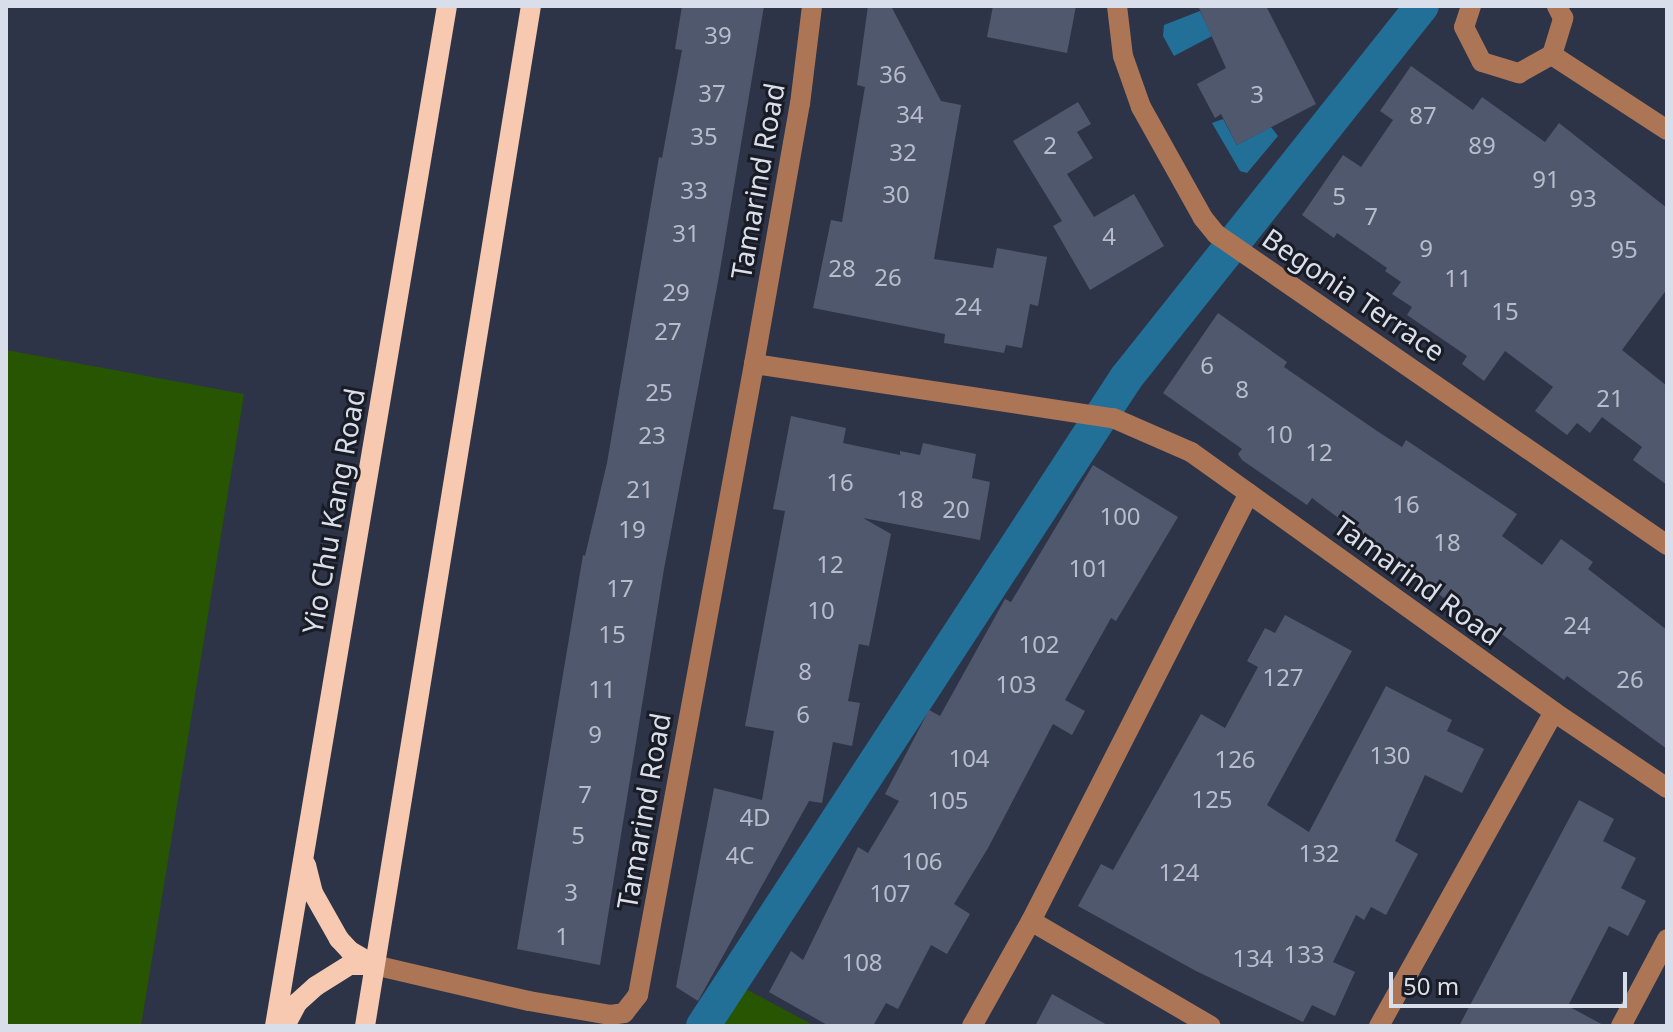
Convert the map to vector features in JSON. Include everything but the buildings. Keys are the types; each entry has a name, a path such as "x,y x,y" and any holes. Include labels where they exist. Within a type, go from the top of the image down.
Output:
{"main road":[{"name":"Yio Chu Kang Road","path":"275,1026 447,6"},
{"path":"365,1026 531,6"},
{"path":"304,854 313,893 339,939 350,951 374,965"},
{"path":"285,1026 297,1003 322,981 350,965 374,965"}],"street":[{"name":"Tamarind Road","path":"374,965 622,1020 638,995 800,104 812,6"},
{"name":"Begonia Terrace","path":"1117,6 1123,56 1141,107 1203,218 1216,234 1351,323 1667,545"},
{"path":"1471,6 1464,27 1482,62 1519,73 1552,55 1563,18 1557,6"},
{"path":"1552,55 1667,130"},
{"name":"Tamarind Road","path":"754,364 1079,411 1113,418 1191,452 1554,712 1667,788"},
{"path":"972,1026 1031,921 1249,493"},
{"path":"1379,1026 1554,712"},
{"path":"1031,921 1211,1026"},
{"path":"1621,1026 1667,939"}],"green space":[{"path":"6,350 244,394 141,1026 6,1026"},
{"path":"744,988 815,1026 719,1026"}],"water":[{"path":"1200,11 1212,36 1174,56 1163,36 1164,25"},
{"path":"1223,119 1237,145 1271,127 1278,136 1247,173 1240,171 1212,123"}],"waterway":[{"path":"703,1026 1126,378 1422,6"}]}
